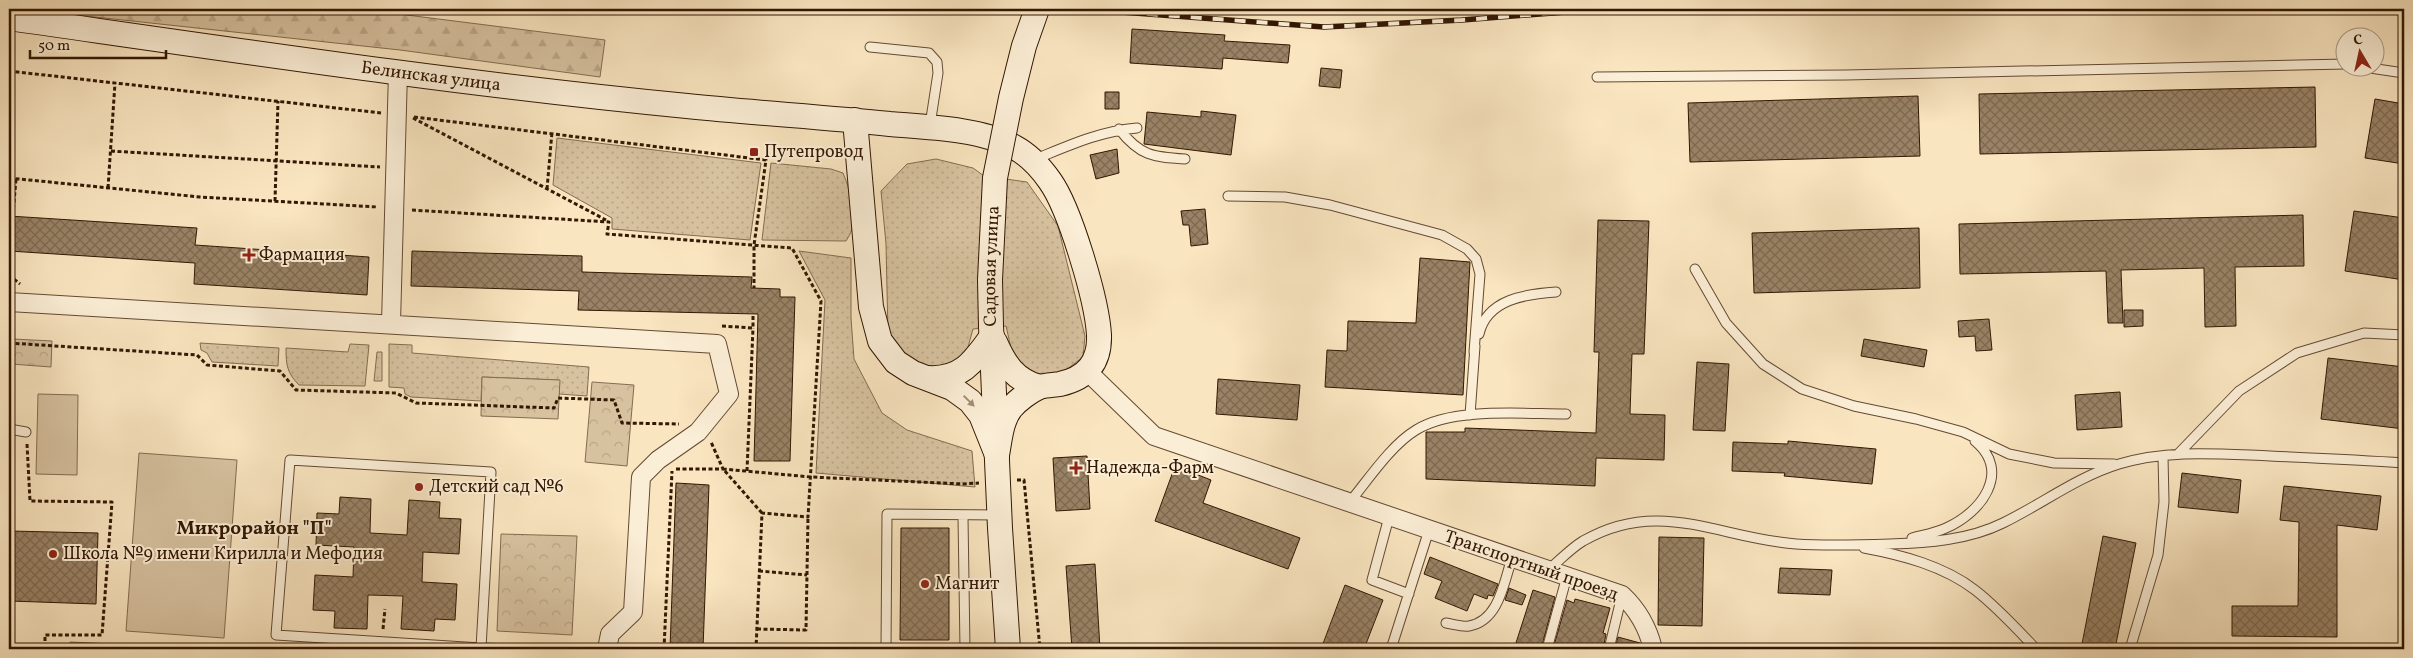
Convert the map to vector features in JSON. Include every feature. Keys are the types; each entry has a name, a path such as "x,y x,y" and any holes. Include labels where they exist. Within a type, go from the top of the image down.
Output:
{"main road":[{"name":"Садовая улица","path":"1008,649 999,522 990,280 995,178 1011,98 1037,9"},
{"name":"Белинская улица","path":"9,18 398,72 685,106 930,128 978,136 1013,146 1032,160 1051,182 1061,200 1079,250 1099,332 1098,351 1088,372"},
{"path":"855,120 874,324 880,341 896,362 913,373 952,388 970,400 981,415 997,455"},
{"path":"926,378 950,377 961,371 979,354 992,331"},
{"path":"992,331 1005,363 1016,377 1025,383 1039,387 1063,383 1088,372"},
{"path":"997,455 1001,430 1008,412 1015,404 1039,387"}],"street":[{"path":"391,323 398,72"},
{"path":"9,302 391,323 717,344 729,394 698,432 658,460 642,477 633,612 610,634 607,649"},
{"name":"Транспортный проезд","path":"1088,372 1154,436 1622,595 1636,608 1653,649"}],"lane":[{"path":"870,47 929,53 937,62 938,73 930,128"},
{"path":"1598,77 1846,75 2336,64"},
{"path":"2386,70 2404,73"},
{"path":"1032,160 1087,138 1119,129 1137,128"},
{"path":"1119,129 1130,143 1141,152 1156,157 1186,159"},
{"path":"1228,196 1285,197 1330,204 1442,235 1467,249 1476,259 1480,274 1470,415"},
{"path":"1694,270 1726,323 1763,364 1802,389 1854,406 1916,418 1963,432 2009,454 2054,463 2118,464 2179,453 2404,463"},
{"path":"1474,352 1480,330 1491,313 1506,301 1525,294 1556,292"},
{"path":"2179,453 2239,391 2297,353 2364,333 2404,335"},
{"path":"1348,503 1396,448 1416,430 1439,419 1470,415 1566,414"},
{"path":"9,429 26,432"},
{"path":"1892,544 1946,528 1965,518 1985,498 1992,480 1992,463 1983,448 1963,432"},
{"path":"2130,649 2158,555 2164,502 2163,456"},
{"path":"481,648 491,472 290,460 276,635 481,648 511,649"},
{"path":"1548,570 1581,542 1607,529 1642,520 1673,520 1739,535 1796,544 1892,544 1958,539 2002,524 2083,479 2118,464"},
{"path":"886,649 887,514 963,517 999,522"},
{"path":"1385,516 1372,580 1409,594"},
{"path":"963,517 964,649"},
{"path":"1391,649 1429,530"},
{"path":"1842,544 1895,554 1940,570 1975,590 2036,649"},
{"path":"1446,623 1467,627 1480,624 1489,616 1497,603 1512,558"},
{"path":"1547,649 1566,576"},
{"path":"1610,649 1622,595"}],"path":[{"path":"9,71 398,115"},
{"path":"108,188 115,82"},
{"path":"275,201 278,100"},
{"path":"609,222 410,116 552,132 766,160 754,245 754,288"},
{"path":"547,189 552,132"},
{"path":"111,152 276,163 395,168"},
{"path":"9,178 275,201 609,222"},
{"path":"9,261 16,179"},
{"path":"609,222 607,234 792,248 821,300 808,517 806,630 757,629"},
{"path":"747,471 753,328"},
{"path":"9,342 198,355 207,365 280,371 296,390 396,393 416,403 554,408 558,398 614,400 622,422 704,425 723,469 762,513 808,517"},
{"path":"26,432 30,501 112,502 102,636 46,635 45,649"},
{"path":"664,649 672,469 723,469 810,477 963,484 1024,480 1040,649"},
{"path":"756,649 762,513"},
{"path":"760,571 807,575"}],"green space":[{"path":"21,9 359,9 605,40 600,77 400,50"},
{"path":"557,138 761,163 750,240 612,229 612,218 553,185"},
{"path":"936,159 973,168 984,176 1027,182 1058,226 1085,336 1083,357 1062,373 1031,375 1015,359 1006,326 973,329 968,347 951,368 927,372 901,355 888,334 886,244 881,191 907,164"},
{"path":"771,163 831,169 843,173 854,207 851,233 846,241 762,240"},
{"path":"799,251 851,258 851,318 854,359 882,413 907,430 972,451 975,487 816,473 825,300"},
{"path":"13,339 52,341 51,367 11,364"},
{"path":"200,343 279,348 278,366 212,362 207,353 201,350"},
{"path":"350,344 369,345 365,386 299,385 290,373 287,364 286,348 348,352"},
{"path":"389,344 412,345 412,353 589,367 587,396 559,394 559,380 482,377 481,401 411,397 405,394 404,388 389,387"},
{"path":"377,352 382,352 382,381 374,381"},
{"path":"482,377 560,380 558,419 481,416"},
{"path":"592,382 634,385 627,466 585,462"},
{"path":"38,394 78,395 77,475 36,474"},
{"path":"139,453 237,460 224,638 126,631"},
{"path":"501,534 577,536 572,635 497,631"},
{"path":"70,642 114,644 113,649 70,649"},
{"path":"249,644 302,649 248,649"}],"building":[{"path":"1132,29 1225,35 1224,41 1290,45 1288,63 1223,58 1222,69 1130,63"},
{"path":"1321,68 1342,70 1340,88 1319,86"},
{"path":"2315,87 2316,147 1980,154 1979,94"},
{"path":"1105,92 1119,92 1119,109 1105,109"},
{"path":"1918,96 1920,156 1690,162 1688,103"},
{"path":"2375,99 2404,104 2404,164 2365,158"},
{"path":"1201,111 1236,115 1231,155 1144,144 1147,112 1201,117"},
{"path":"1117,149 1119,173 1096,179 1090,155"},
{"path":"1205,209 1208,244 1191,246 1189,225 1183,225 1181,211"},
{"path":"2354,211 2404,218 2404,280 2345,271"},
{"path":"2303,215 2304,266 2235,267 2236,326 2205,327 2204,268 2121,270 2123,323 2108,323 2106,271 1960,274 1959,224"},
{"path":"9,216 197,228 195,245 369,257 367,295 194,284 195,263 9,251"},
{"path":"1598,220 1649,221 1644,354 1632,354 1630,414 1665,415 1664,460 1596,458 1595,486 1426,479 1426,432 1465,432 1465,428 1596,433 1599,352 1594,352"},
{"path":"1919,228 1920,288 1754,293 1752,233"},
{"path":"412,251 582,256 582,272 752,277 751,288 780,289 780,297 795,297 790,461 754,461 758,314 578,310 579,291 411,286"},
{"path":"1420,258 1470,262 1463,395 1325,387 1327,350 1347,351 1348,321 1416,323"},
{"path":"2124,310 2143,310 2143,326 2124,327"},
{"path":"1989,319 1992,350 1976,351 1975,336 1959,337 1958,321"},
{"path":"1864,339 1927,350 1924,367 1861,356"},
{"path":"2328,358 2404,367 2404,429 2321,419"},
{"path":"1697,362 1729,364 1725,431 1693,430"},
{"path":"1218,379 1300,385 1297,420 1216,414"},
{"path":"2120,392 2122,427 2077,430 2075,395"},
{"path":"1788,441 1876,449 1872,484 1784,476 1785,473 1732,471 1733,442 1788,444"},
{"path":"1087,456 1090,509 1056,511 1053,458"},
{"path":"1175,466 1211,480 1203,503 1300,538 1288,569 1155,521"},
{"path":"2182,473 2241,480 2238,513 2178,507"},
{"path":"676,483 709,485 703,649 670,649"},
{"path":"2284,486 2381,496 2377,530 2337,525 2337,637 2232,636 2232,606 2298,606 2299,522 2280,520"},
{"path":"340,497 371,499 370,533 407,535 409,500 440,502 439,518 461,519 459,554 423,552 422,582 457,584 455,620 435,619 434,631 401,629 403,596 368,595 367,629 334,628 335,611 313,610 315,575 353,577 354,547 316,545 317,513 339,514"},
{"name":"Магнит","path":"901,528 949,528 949,640 900,640"},
{"name":"Школа №9 имени Кирилла и Мефодия","path":"9,531 98,533 96,604 10,601"},
{"path":"2103,536 2136,543 2115,649 2081,649"},
{"path":"1659,537 1704,538 1702,626 1658,625"},
{"path":"1430,557 1498,584 1493,596 1488,595 1487,599 1474,594 1467,611 1435,598 1442,581 1424,574"},
{"path":"1095,564 1100,649 1072,649 1066,566"},
{"path":"1780,568 1832,570 1830,595 1778,593"},
{"path":"1345,585 1383,600 1364,649 1321,649"},
{"path":"1509,588 1526,595 1522,605 1505,600"},
{"path":"1533,590 1555,597 1541,649 1514,649"},
{"path":"1575,599 1610,608 1603,633 1606,634 1603,649 1553,649 1567,600 1574,603"},
{"path":"1618,637 1640,643 1642,649 1615,649"}],"railway":[{"path":"1081,9 1324,27 1462,20 1604,9"}],"place":[{"name":"Путепровод","path":"754,152"},
{"name":"Фармация","path":"249,255"},
{"name":"Надежда-Фарм","path":"1076,468"},
{"name":"Детский сад №6","path":"419,487"},
{"name":"Школа №9 имени Кирилла и Мефодия","path":"53,554"},
{"name":"Магнит","path":"925,584"}],"district":[{"name":"Микрорайон \"П\"","path":"254,529"}]}
